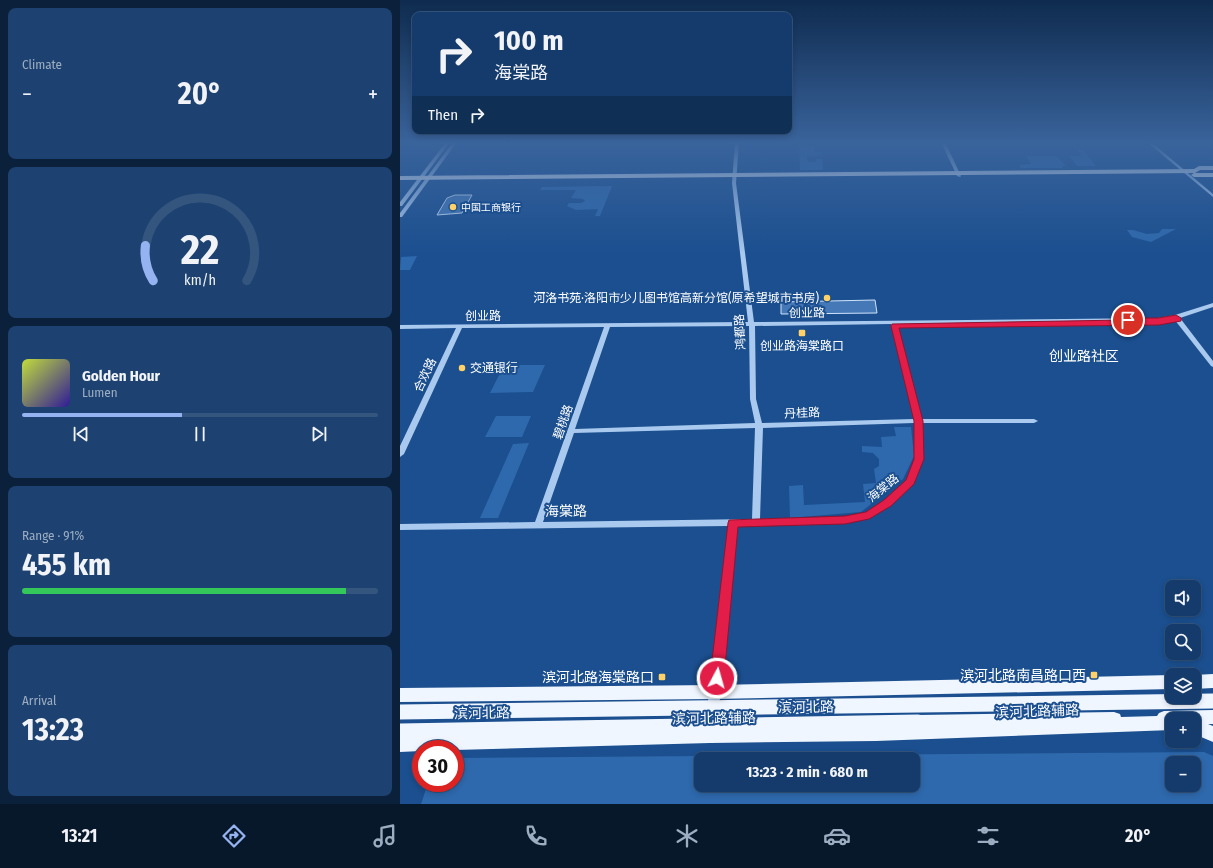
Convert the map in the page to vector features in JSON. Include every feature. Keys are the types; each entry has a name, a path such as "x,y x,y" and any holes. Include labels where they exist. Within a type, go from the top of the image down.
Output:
{"main road":[{"path":"400,181 417,180"},
{"path":"1201,682 1213,681"},
{"name":"滨河北路辅路","path":"400,695 715,692 1165,682"},
{"name":"滨河北路","path":"400,712 1213,700"},
{"name":"滨河北路","path":"400,732 1213,717"},
{"path":"1201,722 1213,721"},
{"name":"滨河北路辅路","path":"400,744 710,735 876,733 1165,723"},
{"path":"1201,729 1213,734"}],"street":[{"path":"400,205 423,180"},
{"path":"400,216 423,180"},
{"name":"鸿都路","path":"734,180 752,326 753,399 759,426 756,522"},
{"path":"1197,180 1213,196"},
{"path":"1198,180 1213,192"},
{"name":"创业路","path":"1177,318 1213,305"},
{"name":"创业路","path":"400,328 1159,322 1213,309"},
{"path":"1177,318 1213,365"},
{"name":"海棠路","path":"400,527 733,523 845,520 869,515 888,503 910,482 919,459 918,421 894,324"},
{"name":"碧桃路","path":"538,525 607,327"},
{"name":"合欢路","path":"400,454 459,328"},
{"name":"丹桂路","path":"571,431 918,421 1034,421"},
{"path":"710,735 733,523"}],"shaded area":[{"path":"612,186 600,216 595,216 598,209 576,210 567,206 569,203 581,203 585,201 583,199 571,198 576,190 540,190 542,187"},
{"path":"1162,229 1176,229 1151,242 1132,237 1127,230 1147,234 1159,233"},
{"path":"417,256 410,270 400,270 401,257"},
{"path":"504,365 545,365 533,392 490,393"},
{"path":"496,416 531,416 522,437 485,437"},
{"path":"894,427 911,427 914,456 903,479 861,512 790,518 789,486 803,485 804,505 865,502 863,484 876,483 874,469 879,466 879,459 873,453 862,452 862,446 882,447 881,437 896,436"},
{"path":"529,443 498,518 480,518 513,444"},
{"path":"1204,752 1213,756 1213,804 421,804 425,792 464,792 464,758 694,756 694,792 920,792 920,754"}],"building":[{"name":"中国工商银行","path":"455,195 472,195 462,213 437,215 447,198"},
{"path":"875,300 877,313 781,314 781,302"}],"place":[{"name":"中国工商银行","path":"453,207"},
{"name":"河洛书苑·洛阳市少儿图书馆高新分馆(原希望城市书房)","path":"827,298"},
{"name":"创业路海棠路口","path":"802,333"},
{"name":"交通银行","path":"462,368"},
{"name":"滨河北路南昌路口西","path":"1094,675"},
{"name":"滨河北路海棠路口","path":"662,677"}],"district":[{"name":"创业路社区","path":"1084,356"}],"route":[{"path":"717,678 733,523 845,520 869,515 888,503 910,482 919,459 918,421 894,326 1159,322 1179,319 1176,317 1158,320 1128,320"}]}
